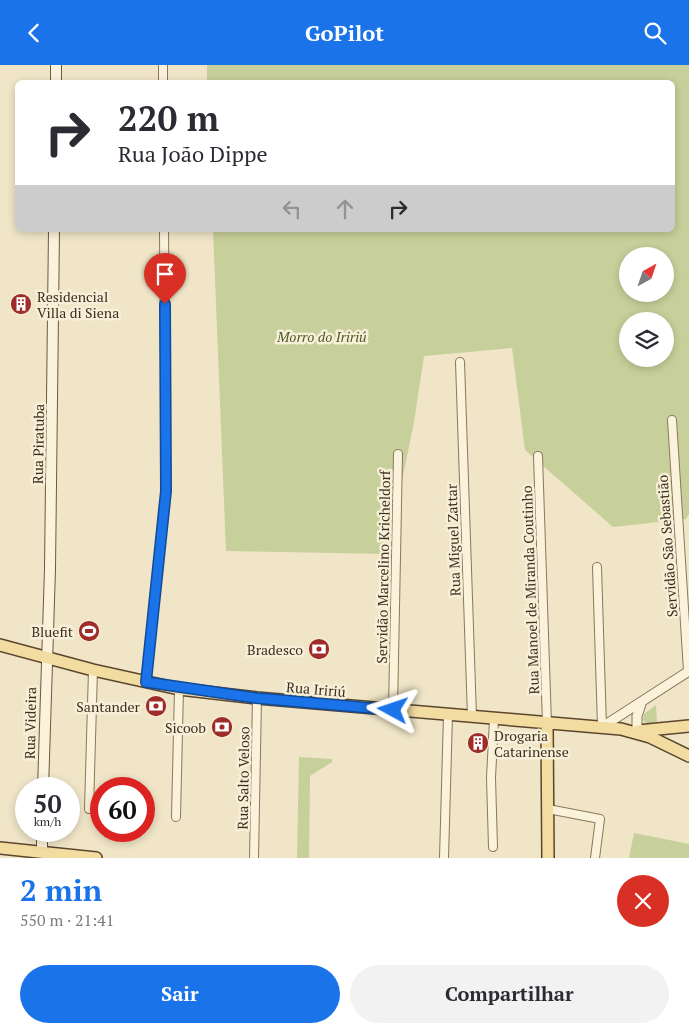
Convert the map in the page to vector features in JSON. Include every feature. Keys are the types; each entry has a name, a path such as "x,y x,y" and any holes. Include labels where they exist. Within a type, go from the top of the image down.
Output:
{"main road":[{"path":"56,65 56,80"},
{"name":"Rua Piratuba","path":"48,657 54,232"},
{"name":"Rua Iririú","path":"0,645 179,689 256,698 548,724 602,727 636,732 689,756"},
{"name":"Rua Videira","path":"43,777 45,669 48,657"},
{"path":"548,724 548,858"},
{"path":"636,732 689,726"},
{"path":"42,842 42,855"},
{"path":"0,848 42,855 96,858"}],"street":[{"path":"163,65 163,80"},
{"path":"146,682 166,491 164,232"},
{"name":"Rua Miguel Zattar","path":"460,362 472,717"},
{"name":"Servidão São Sebastião","path":"672,420 689,671"},
{"name":"Servidão Marcelino Kricheldorf","path":"393,710 398,454"},
{"name":"Rua Manoel de Miranda Coutinho","path":"538,455 548,724"},
{"path":"597,567 602,727 641,704 689,671"},
{"path":"89,809 93,669"},
{"path":"176,817 179,689"},
{"name":"Rua Salto Veloso","path":"254,858 256,698"},
{"path":"636,732 637,716 641,704"},
{"path":"444,858 448,715"},
{"path":"493,847 491,778 494,719"},
{"path":"548,809 600,819 595,858"}],"green space":[{"name":"Morro do Iririú","path":"207,65 689,65 689,514 686,519 613,527 525,450 512,348 424,356 414,422 387,554 226,551 213,232 675,232 675,80 207,80"},
{"path":"656,705 657,723 646,723 643,720 644,714"},
{"path":"299,757 332,759 332,762 310,776 309,858 297,858"},
{"path":"634,833 689,844 689,858 629,858"}],"place":[{"name":"Residencial Villa di Siena","path":"21,304"},
{"name":"Bluefit","path":"89,631"},
{"name":"Bradesco","path":"319,649"},
{"name":"Santander","path":"156,706"},
{"name":"Sicoob","path":"222,727"},
{"name":"Drogaria Catarinense","path":"478,743"}],"route":[{"path":"165,304 166,491 146,682 179,689 256,698 393,710"}]}
